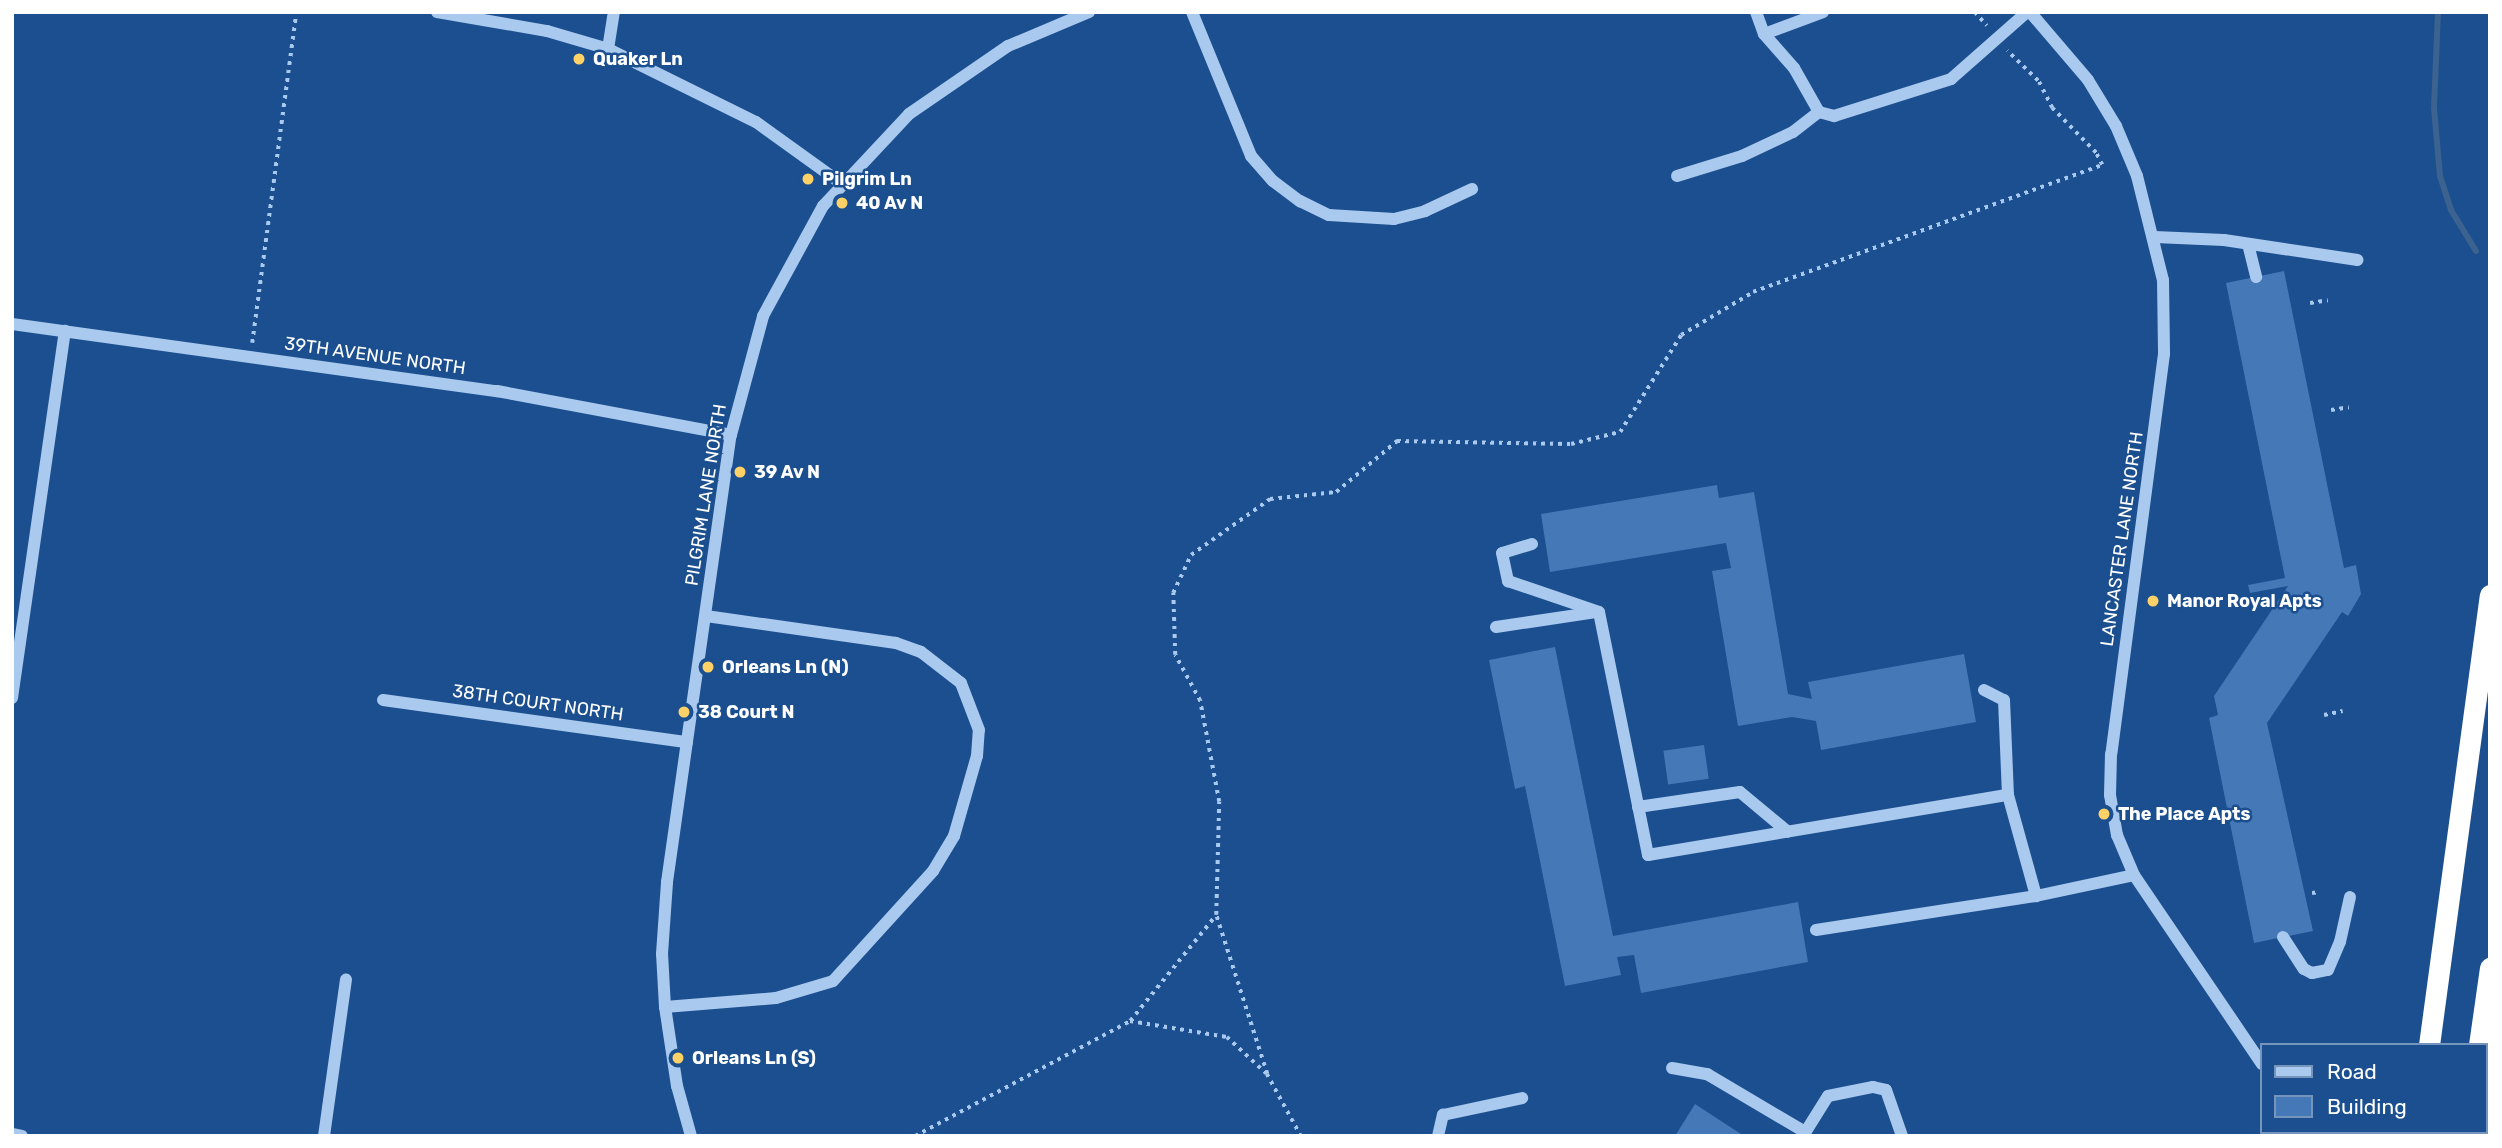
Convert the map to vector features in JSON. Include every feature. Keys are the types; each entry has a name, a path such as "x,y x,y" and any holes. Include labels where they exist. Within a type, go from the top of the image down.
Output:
{"highway":[{"path":"2429,1043 2490,595"},
{"path":"2479,1043 2490,968"}],"street":[{"path":"437,12 547,31 608,49 756,122 841,183"},
{"path":"608,49 614,12"},
{"name":"PILGRIM LANE NORTH","path":"691,1136 677,1086 666,1007 662,954 667,882 731,435 763,316 790,260 841,183 909,114 960,76 1008,46 1068,16 1088,12"},
{"path":"1192,12 1251,156 1273,181 1300,201 1329,215 1360,220 1394,219 1425,211 1472,189"},
{"path":"1756,12 1765,34 1794,68 1819,112 1834,116 1951,79 2029,12"},
{"path":"1765,34 1823,12"},
{"name":"LANCASTER LANE NORTH","path":"2029,12 2088,80 2116,126 2137,176 2155,237 2163,280 2164,354 2110,754 2110,795 2117,835 2134,875 2260,1061"},
{"path":"1677,176 1742,156 1793,132 1819,112"},
{"path":"2155,237 2248,244 2358,260"},
{"path":"2248,244 2256,277"},
{"name":"39TH AVENUE NORTH","path":"12,324 523,395 731,435"},
{"path":"12,698 65,331"},
{"path":"1532,544 1502,553 1508,581 1599,611"},
{"path":"1496,627 1599,611"},
{"path":"1599,611 1647,855 2008,794"},
{"path":"666,1007 776,998 833,981 933,871 954,836 977,756 979,730 961,683 921,652 896,643 706,616"},
{"path":"1984,690 2004,700 2008,794 2036,896"},
{"name":"38TH COURT NORTH","path":"383,700 687,742"},
{"path":"1638,807 1740,792 1788,831"},
{"path":"1816,930 2036,896 2134,875"},
{"path":"2283,937 2304,969 2312,973 2328,970 2340,942 2350,897"},
{"path":"324,1136 346,980"},
{"path":"1672,1068 1707,1074 1804,1134 1828,1096 1873,1087 1886,1090 1902,1136"},
{"path":"1438,1136 1443,1115 1522,1098"},
{"path":"12,1134 22,1136"}],"path":[{"path":"251,356 296,12"},
{"path":"1301,1136 1267,1074 1216,915 1219,802 1200,701 1175,655 1173,593 1191,555 1270,499 1336,492 1397,441 1572,444 1619,432 1681,335 1753,292 2102,165 2096,153 2052,108 2038,80 1996,39 1975,12"},
{"path":"2309,303 2328,300"},
{"path":"2332,410 2349,407"},
{"path":"2323,715 2343,711"},
{"path":"2312,893 2320,892"},
{"path":"915,1136 1130,1021 1216,915"},
{"path":"1130,1021 1227,1037 1267,1074"}],"building":[{"path":"2284,271 2344,568 2356,565 2361,594 2348,616 2342,612 2267,723 2313,931 2254,943 2209,718 2218,715 2214,696 2288,586 2250,593 2248,585 2285,578 2226,283"},
{"path":"1717,485 1719,498 1754,492 1788,694 1812,699 1808,682 1964,654 1976,722 1821,750 1816,721 1792,717 1738,726 1712,571 1731,568 1726,543 1550,572 1541,514"},
{"path":"1555,647 1613,936 1798,902 1808,962 1641,993 1634,955 1617,957 1621,975 1565,986 1525,786 1515,789 1489,660"},
{"path":"1704,745 1709,779 1668,784 1663,751"},
{"path":"1695,1104 1744,1136 1675,1136"}],"waterway":[{"path":"2438,12 2434,108 2440,176 2451,210 2476,251"}],"place":[{"name":"Quaker Ln","path":"579,59"},
{"name":"Pilgrim Ln","path":"808,179"},
{"name":"40 Av N","path":"842,203"},
{"name":"39 Av N","path":"740,472"},
{"name":"Manor Royal Apts","path":"2153,601"},
{"name":"Orleans Ln (N)","path":"708,667"},
{"name":"38 Court N","path":"684,712"},
{"name":"The Place Apts","path":"2104,814"},
{"name":"Orleans Ln (S)","path":"678,1058"}]}
